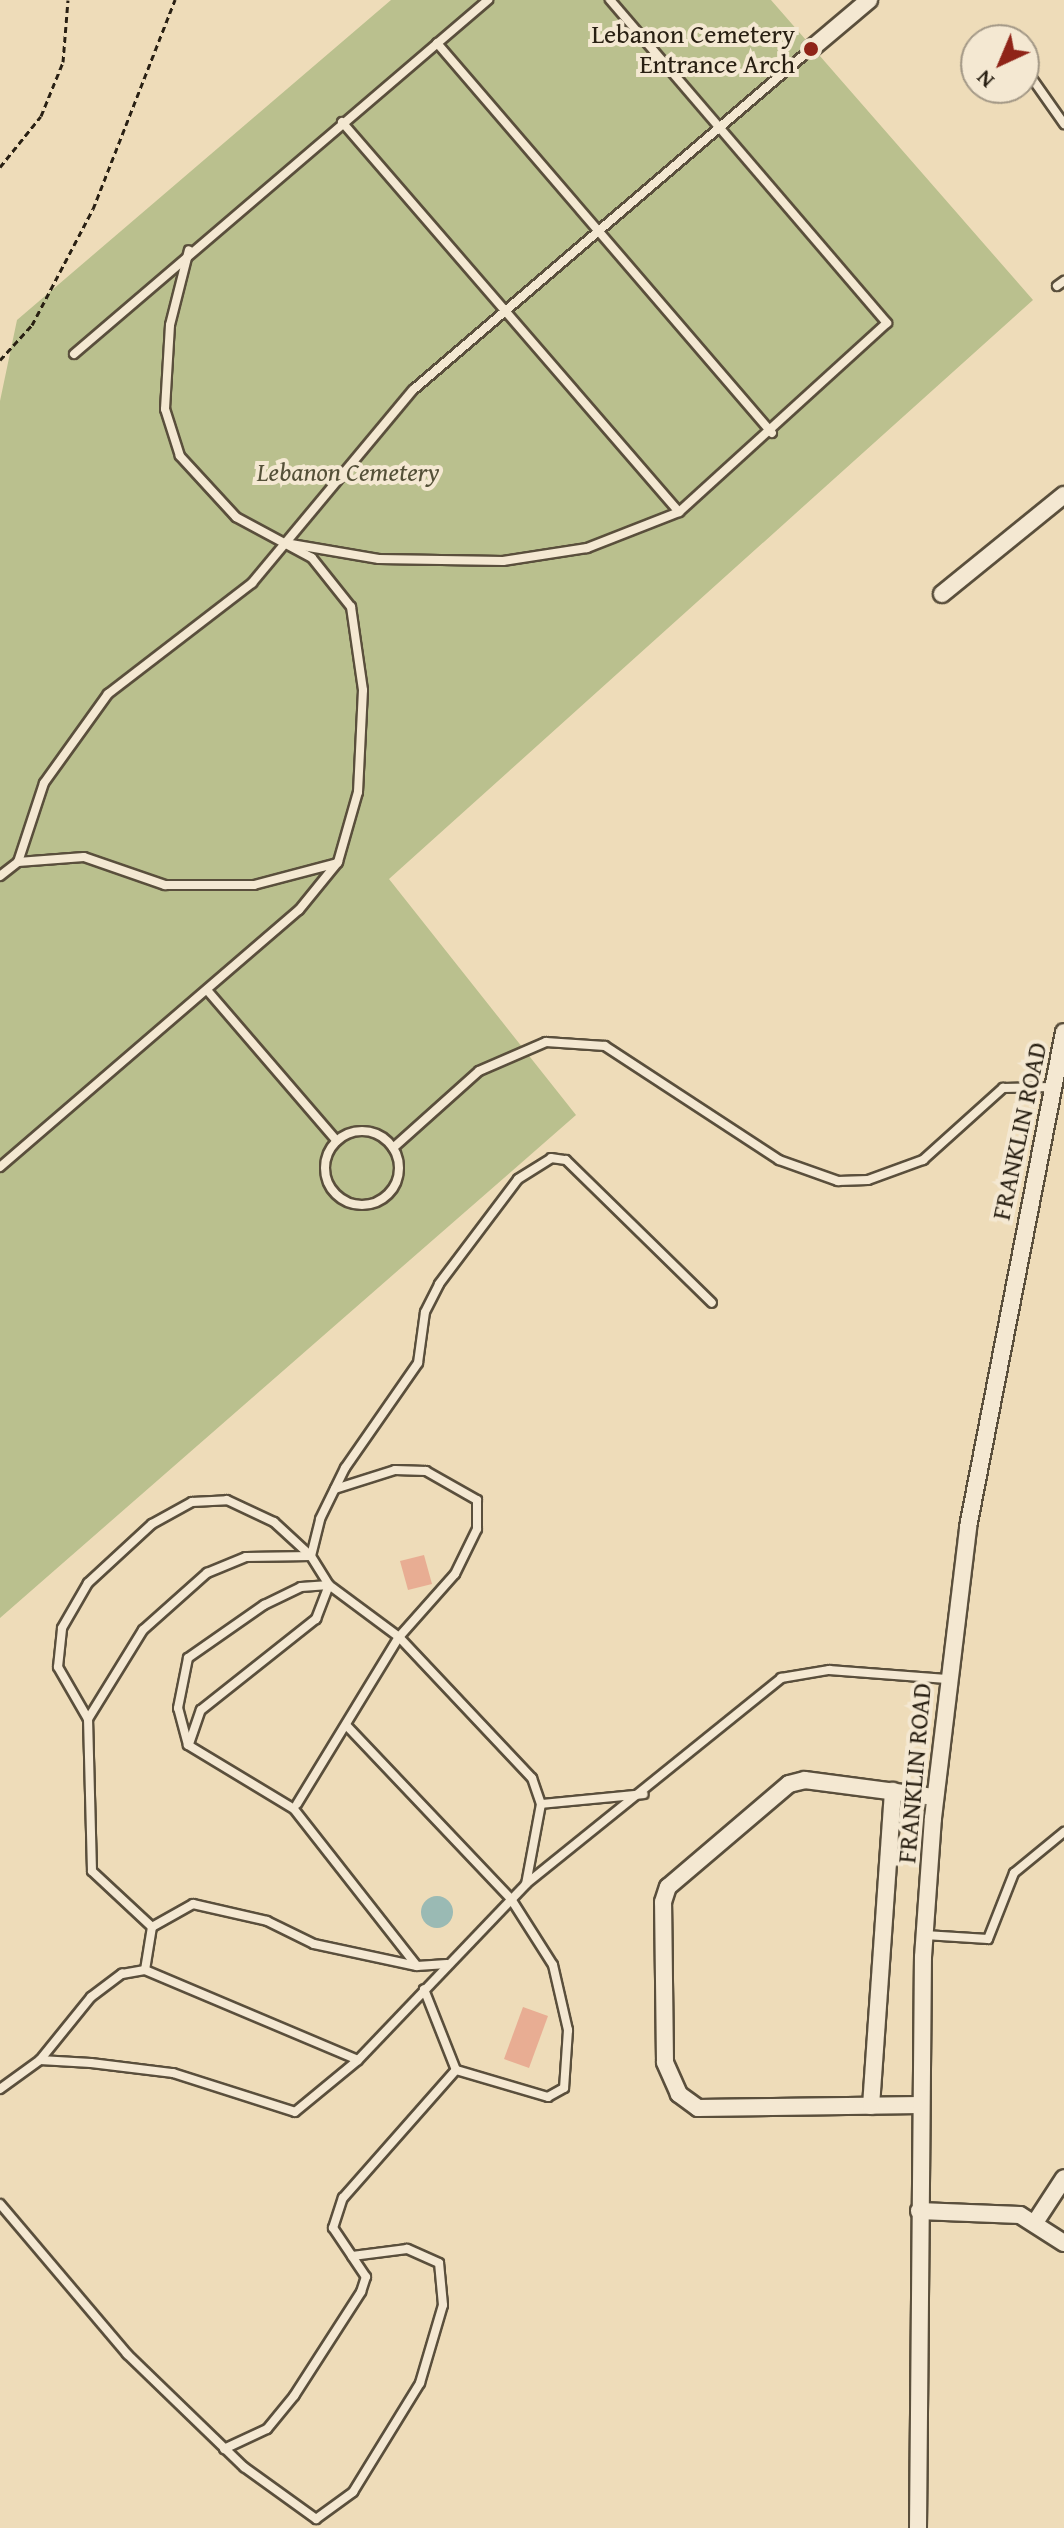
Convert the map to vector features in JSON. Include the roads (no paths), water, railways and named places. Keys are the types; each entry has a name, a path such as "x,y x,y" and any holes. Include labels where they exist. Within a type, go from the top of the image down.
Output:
{"street":[{"path":"811,49 869,0"},
{"path":"942,594 1064,495"},
{"name":"FRANKLIN ROAD","path":"918,2528 921,2105 925,1935 935,1797 947,1679 991,1389 1064,1032"},
{"path":"921,2105 698,2108 679,2094 665,2062 663,1902 668,1887 789,1784 935,1797"},
{"path":"871,2106 893,1791"},
{"path":"1036,2221 1064,2178"},
{"path":"919,2211 1005,2212 1036,2221 1064,2243"}],"lane":[{"path":"74,354 189,250 488,0"},
{"path":"283,542 379,559 503,561 587,548 679,512 772,433 887,323 610,0"},
{"path":"437,43 603,228 772,433"},
{"path":"18,862 44,783 108,694 252,583 283,542 413,390 811,49"},
{"path":"1040,90 1064,124"},
{"path":"342,122 679,512"},
{"path":"0,1167 299,910 338,862 360,763 363,690 351,607 312,558 236,517 180,456 165,409 170,325 189,250"},
{"path":"0,876 18,862 84,857 165,885 239,885 338,862"},
{"path":"207,990 337,1141"},
{"path":"393,1148 479,1071 546,1042 605,1046 779,1160 838,1181 868,1180 923,1160 1003,1088 1051,1087"},
{"path":"337,1141 372,1133 393,1148"},
{"path":"337,1141 326,1176 335,1193 357,1205 395,1186 393,1148"},
{"path":"311,1556 335,1489 418,1363 425,1312 439,1284 499,1199 551,1158 566,1160 712,1303"},
{"path":"297,1804 399,1637 455,1574 477,1529 477,1500 426,1471 395,1470 335,1489"},
{"path":"152,1927 92,1871 88,1719 58,1667 62,1628 88,1583 152,1524 192,1502 227,1500 274,1522 311,1556 329,1585 399,1637 532,1778 541,1804 526,1884"},
{"path":"88,1719 143,1630 207,1573 246,1557 311,1556"},
{"path":"329,1585 301,1587 264,1605 188,1658 178,1708 188,1745 294,1809 417,1966"},
{"path":"188,1745 201,1710 288,1648 316,1619 329,1585"},
{"path":"40,2060 173,2073 295,2112 358,2060 526,1884 644,1794 781,1678 829,1670 947,1679"},
{"path":"347,1726 511,1899 553,1965 568,2030 564,2088 548,2097 456,2070"},
{"path":"541,1804 644,1794"},
{"path":"925,1935 988,1939 1014,1873 1064,1832"},
{"path":"152,1927 193,1904 267,1921 314,1944 417,1966 448,1964"},
{"path":"145,1970 152,1927"},
{"path":"0,2089 40,2060 91,1997 122,1974 145,1970 358,2060"},
{"path":"424,1989 456,2070"},
{"path":"224,2449 267,2429 294,2396 361,2292 366,2277 333,2228 343,2198 456,2070"},
{"path":"0,2204 127,2354 224,2449 316,2519 353,2492 420,2383 443,2305 439,2263 407,2249 352,2256"}],"water":[{"path":"437,1896 448,1901 453,1912 448,1923 437,1928 426,1923 421,1912 426,1901"}],"place":[{"name":"Lebanon Cemetery Entrance Arch","path":"811,49"}],"park label":[{"name":"Lebanon Cemetery","path":"348,472"}]}
